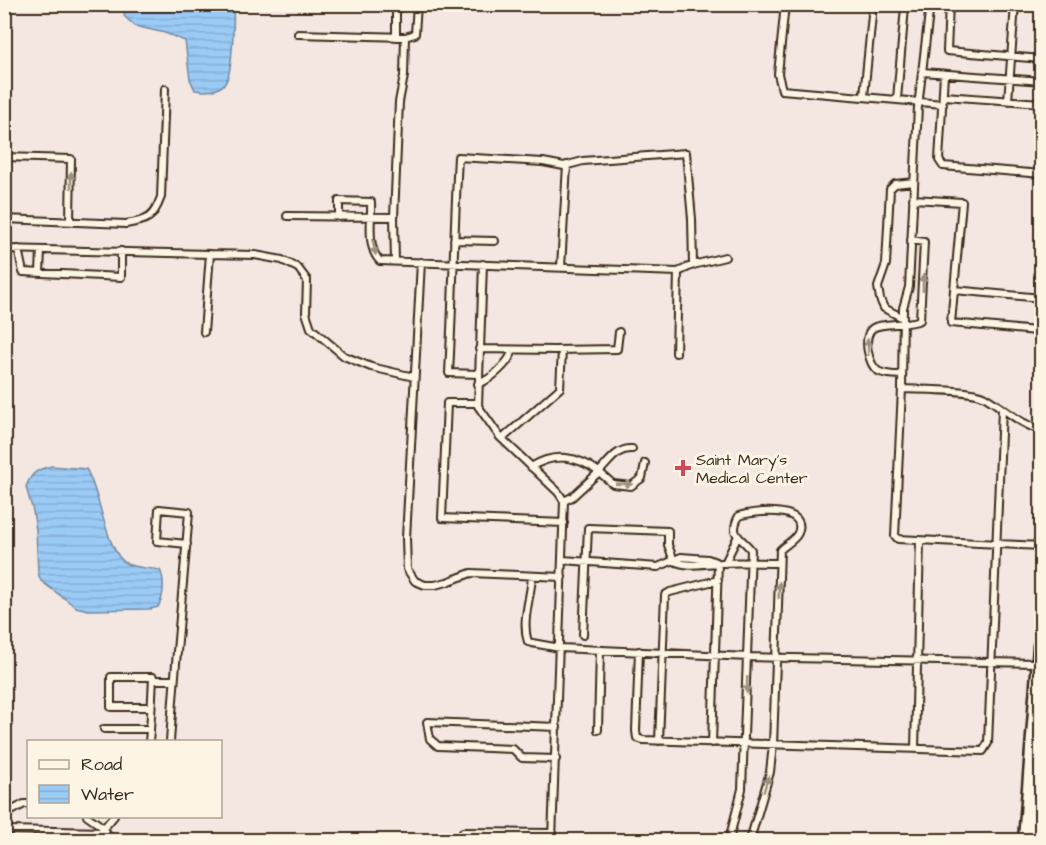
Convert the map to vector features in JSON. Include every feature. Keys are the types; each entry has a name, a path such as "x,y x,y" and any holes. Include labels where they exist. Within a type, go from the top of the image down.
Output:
{"main road":[{"path":"1027,840 1041,655"}],"lane":[{"path":"396,4 396,37"},
{"path":"298,34 405,37 415,34 417,4"},
{"path":"785,4 778,74 782,90 943,104"},
{"path":"864,96 873,4 905,7 897,99"},
{"path":"930,4 919,101 909,287 902,320 902,389 895,536 898,539 1041,546"},
{"path":"949,4 947,51 1041,59"},
{"path":"1008,101 1015,4"},
{"path":"395,261 394,218 399,102 404,76 405,37"},
{"path":"922,72 1041,81"},
{"path":"944,74 939,160 943,166 1041,174"},
{"path":"4,219 126,224 146,220 156,211 161,197 165,88"},
{"path":"944,96 1041,103"},
{"path":"478,374 449,373 458,158 567,165 583,161 686,153 692,219 693,265"},
{"path":"4,157 71,159 70,221"},
{"path":"561,267 567,165"},
{"path":"902,320 884,308 878,287 886,264 890,189 895,184 914,182"},
{"path":"913,199 962,202 951,323 1036,331 1039,329 1041,305"},
{"path":"339,217 339,201 371,202 372,246 380,261 678,273 693,265 725,257"},
{"path":"287,216 394,218"},
{"path":"454,240 495,241"},
{"path":"901,375 879,372 874,368 867,354 868,334 873,328 902,320 920,320 924,242 911,240"},
{"path":"4,249 255,255 282,260 298,268 307,280 306,314 311,328 344,356 371,367 414,377"},
{"path":"18,249 23,272 120,277 121,251"},
{"path":"40,250 40,273"},
{"path":"204,332 210,254"},
{"path":"421,262 405,546 407,569 410,576 415,581 435,585 471,573 562,577"},
{"path":"483,264 477,403 502,439 560,494 564,501 552,840"},
{"path":"676,353 678,273"},
{"path":"954,290 1041,298"},
{"path":"479,349 618,348 619,333"},
{"path":"478,384 484,382 510,359 513,350"},
{"path":"502,439 560,388 562,350"},
{"path":"902,389 972,393 984,396 1018,421 1041,431"},
{"path":"477,403 447,403 442,518 564,523"},
{"path":"639,651 637,738 712,743 983,751 987,748 992,662 1002,409"},
{"path":"564,501 572,497 616,453 626,448 632,449"},
{"path":"531,466 543,459 571,458 591,466 613,484 631,486 642,478 645,463"},
{"path":"170,740 174,680 187,544 189,512 159,509 157,541 187,544"},
{"path":"729,840 742,789 751,563 751,550 737,538 735,527 739,516 747,513 775,511 795,518 798,523 797,535 780,550 777,657 770,772 750,840"},
{"path":"583,635 588,528 668,531 668,545 674,561"},
{"path":"712,743 718,580 722,563 737,538"},
{"path":"915,749 920,540"},
{"path":"563,560 658,567 674,561 681,564 707,565 779,563"},
{"path":"532,576 527,607 526,636 528,642 560,648 748,657 992,662 1041,655"},
{"path":"659,741 665,595 670,591 718,580"},
{"path":"598,730 600,650"},
{"path":"151,707 111,707 111,677 153,677 153,680 174,680"},
{"path":"149,740 153,680"},
{"path":"556,759 522,758 513,749 438,746 430,739 427,722 557,727"},
{"path":"104,729 150,729"},
{"path":"4,815 27,804"},
{"path":"90,818 105,830 110,840"},
{"path":"105,830 113,818"},
{"path":"4,830 105,830"},
{"path":"463,840 463,832 553,833"},
{"path":"506,832 506,840"}],"water":[{"path":"126,5 233,5 230,69 225,83 212,91 195,90 190,79 185,41 165,33 135,26 124,16"},
{"path":"52,466 86,469 108,535 120,558 127,564 160,570 163,588 158,607 88,610 76,607 41,581 38,573 33,511 26,487 35,472"}],"place":[{"name":"Saint Mary's Medical Center","path":"683,468"}]}
